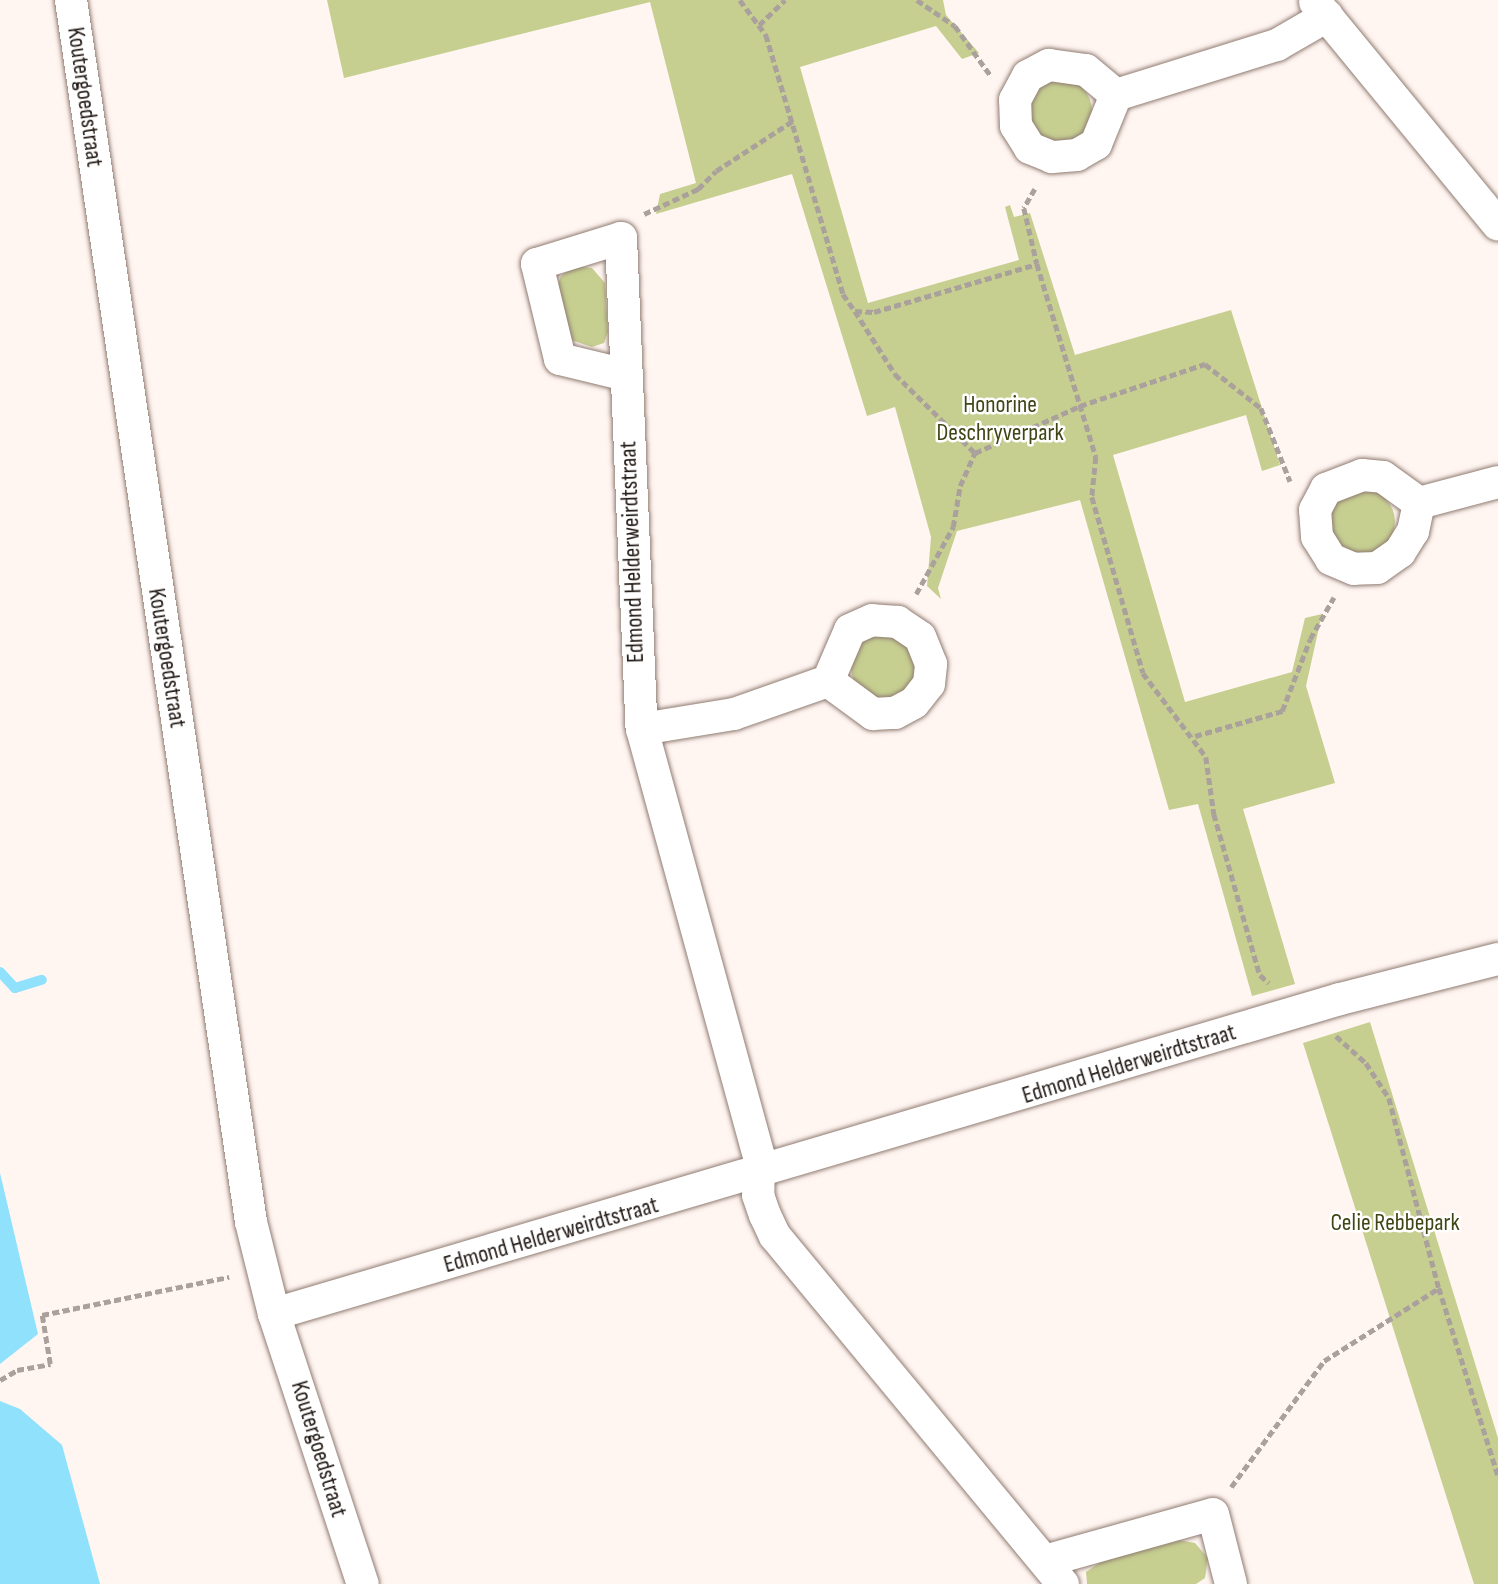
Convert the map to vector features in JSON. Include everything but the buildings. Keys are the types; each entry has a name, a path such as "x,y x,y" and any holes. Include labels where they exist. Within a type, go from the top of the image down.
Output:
{"street":[{"name":"Koutergoedstraat","path":"71,0 251,1222 274,1314 363,1584"},
{"path":"1116,95 1277,45 1320,8 1498,225"},
{"path":"1069,64 1116,95 1096,144 1077,155 1052,157 1030,148 1016,126 1019,93 1028,76 1049,65 1069,64"},
{"path":"621,238 537,264 560,359 626,375"},
{"name":"Edmond Helderweirdtstraat","path":"621,238 642,729 760,1174 758,1195 775,1236 1054,1572 1213,1514"},
{"path":"1362,475 1383,477 1419,503 1413,531 1400,552 1377,568 1354,569 1331,559 1317,537 1315,510 1326,489 1362,475"},
{"path":"1419,503 1498,481"},
{"path":"642,729 734,714 828,681 849,630 872,620 898,622 920,637 931,664 929,684 914,703 895,713 873,714 828,681"},
{"name":"Edmond Helderweirdtstraat","path":"274,1314 760,1174 1302,1010 1498,959"},
{"path":"1213,1514 1231,1584"}],"path":[{"path":"740,0 759,25 794,120 843,294 895,374 975,453"},
{"path":"759,25 785,0"},
{"path":"917,0 955,26 988,74 1019,93"},
{"path":"621,238 645,213 698,189 716,171 794,120"},
{"path":"1052,157 1024,208 1037,264 1096,457 1093,496 1143,673 1195,736 1212,776 1214,814 1261,975 1351,1047 1389,1098 1439,1288 1498,1475"},
{"path":"855,311 874,312 1037,264"},
{"path":"898,622 953,527 960,485 975,453 1080,406 1205,364 1261,408 1291,485 1315,510"},
{"path":"1195,736 1282,711 1310,639 1354,569"},
{"path":"0,1380 17,1370 50,1364 42,1315 263,1270"},
{"path":"1213,1514 1324,1361 1439,1288"}],"green space":[{"name":"Honorine Deschryverpark","path":"327,0 943,0 946,15 979,53 962,59 936,26 800,67 868,303 1019,260 1005,207 1010,205 1014,217 1030,213 1075,355 1231,310 1280,465 1262,471 1246,415 1113,455 1185,702 1292,672 1305,618 1322,614 1306,686 1335,783 1243,809 1295,984 1252,996 1198,804 1169,810 1080,500 957,531 938,588 941,599 927,586 931,537 895,407 867,416 792,174 656,214 660,194 696,183 650,2 344,78"},
{"path":"1054,79 1066,79 1083,88 1090,99 1090,123 1083,134 1066,143 1054,143 1042,138 1033,129 1028,117 1028,105 1033,93 1042,84"},
{"path":"574,266 592,268 605,283 608,332 604,343 592,347 571,340 555,291 561,276"},
{"path":"1362,489 1375,492 1385,499 1392,509 1395,522 1392,535 1385,545 1375,552 1362,555 1349,552 1339,545 1332,535 1329,522 1332,509 1339,499 1349,492"},
{"path":"877,635 889,635 906,644 913,655 913,679 906,690 889,699 877,699 865,694 856,685 851,673 851,661 856,649 865,640"},
{"name":"Celie Rebbepark","path":"1370,1022 1498,1438 1498,1584 1474,1584 1303,1043"},
{"path":"1173,1539 1195,1543 1208,1558 1205,1578 1196,1584 1087,1584 1086,1572 1102,1561"}],"water":[{"path":"0,1173 38,1334 0,1364"},
{"path":"0,1401 20,1409 62,1445 100,1584 0,1584"}],"waterway":[{"path":"0,972 15,988 42,980"}]}
